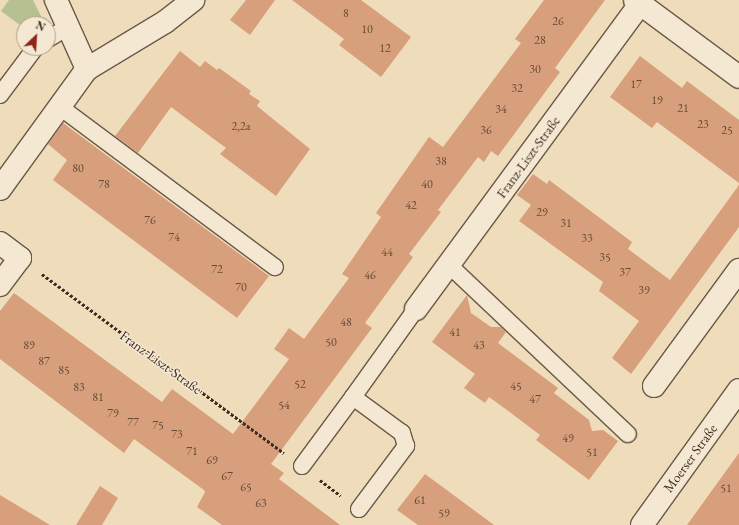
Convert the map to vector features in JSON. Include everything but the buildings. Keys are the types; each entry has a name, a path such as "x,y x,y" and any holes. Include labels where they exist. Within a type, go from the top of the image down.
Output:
{"street":[{"path":"56,0 87,69"},
{"path":"0,189 87,69 165,22 193,0"},
{"name":"Franz-Liszt-Straße","path":"416,309 637,2 739,77"},
{"path":"0,243 20,258 0,285"},
{"path":"654,386 739,270"},
{"name":"Moerser Straße","path":"642,525 739,390"}],"lane":[{"path":"56,34 68,27"},
{"path":"0,95 29,56"},
{"path":"60,107 275,267"},
{"path":"449,265 628,434"},
{"path":"302,466 416,309"},
{"path":"353,397 402,433 406,446 360,510"}],"path":[{"name":"Franz-Liszt-Straße","path":"20,258 302,466"}],"green space":[{"path":"9,0 33,0 41,16 16,16 16,22 1,11"}]}
